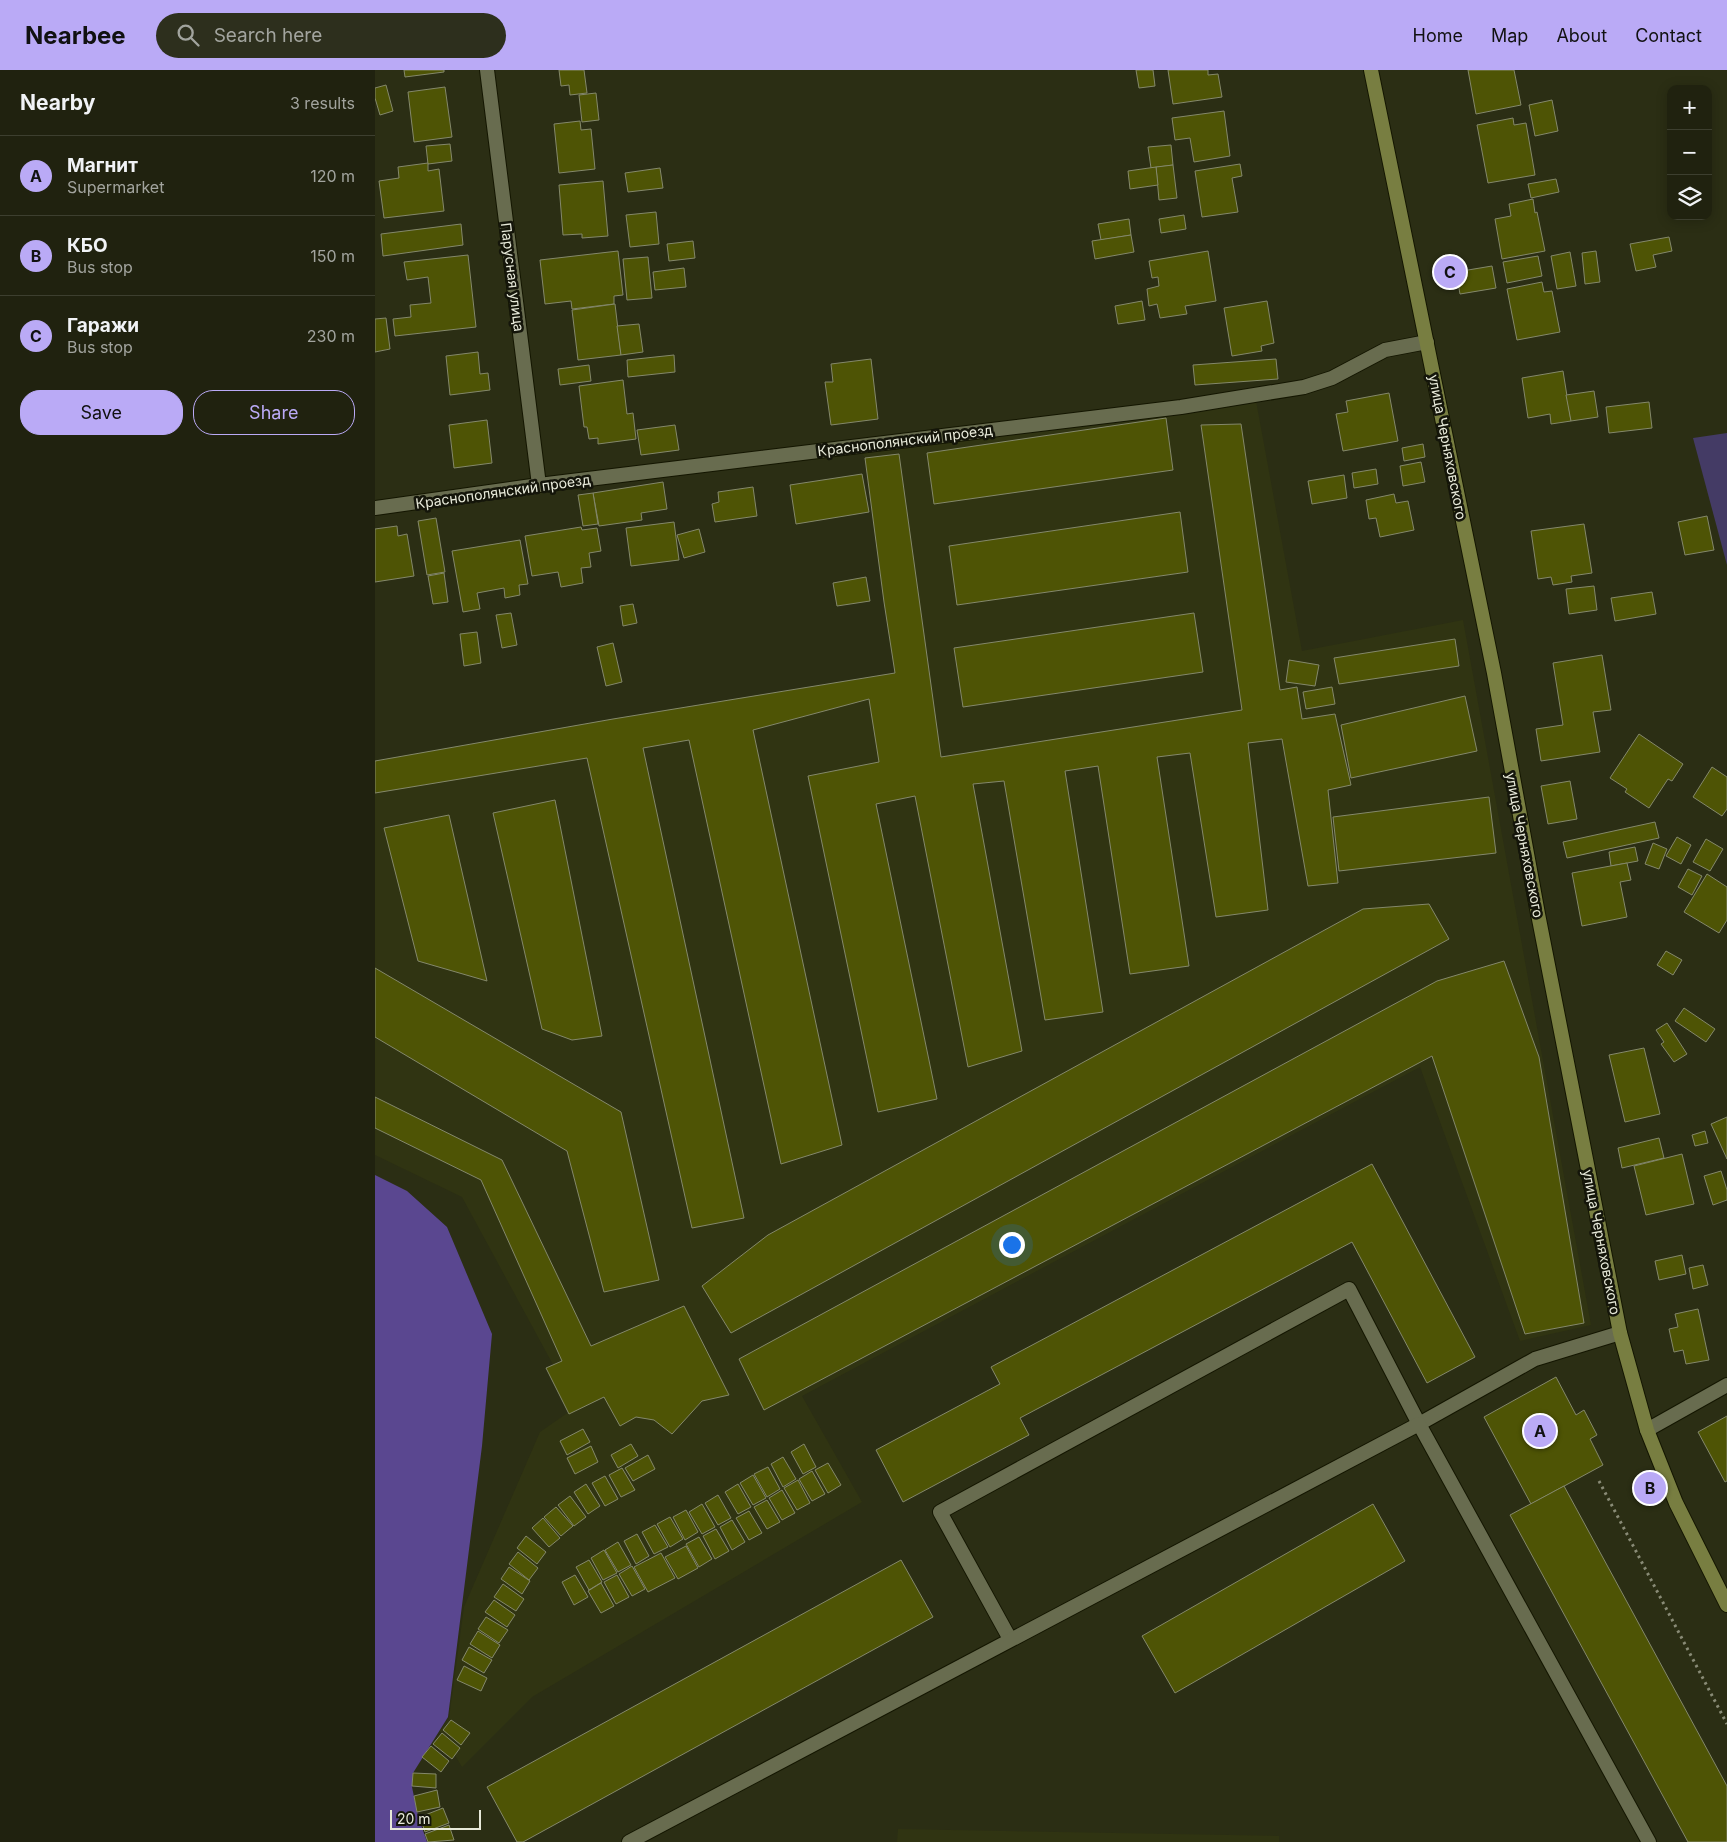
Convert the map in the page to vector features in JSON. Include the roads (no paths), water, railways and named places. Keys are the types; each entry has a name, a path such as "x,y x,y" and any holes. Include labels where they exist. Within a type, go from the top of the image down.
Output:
{"main road":[{"name":"улица Черняховского","path":"1371,70 1494,673 1537,914 1620,1333 1647,1430 1676,1503 1727,1605"}],"street":[{"name":"Парусная улица","path":"487,70 539,485"},
{"name":"Краснополянский проезд","path":"375,508 539,485 1191,406 1303,387 1332,378 1385,350 1427,342"},
{"path":"1010,1639 941,1512 1349,1289 1419,1424 1649,1842"},
{"path":"629,1842 1419,1424 1535,1360 1620,1333"},
{"path":"1647,1430 1727,1385"}],"place":[{"name":"Гаражи","path":"1450,272"},
{"name":"Магнит","path":"1540,1431"},
{"name":"КБО","path":"1650,1488"}]}
